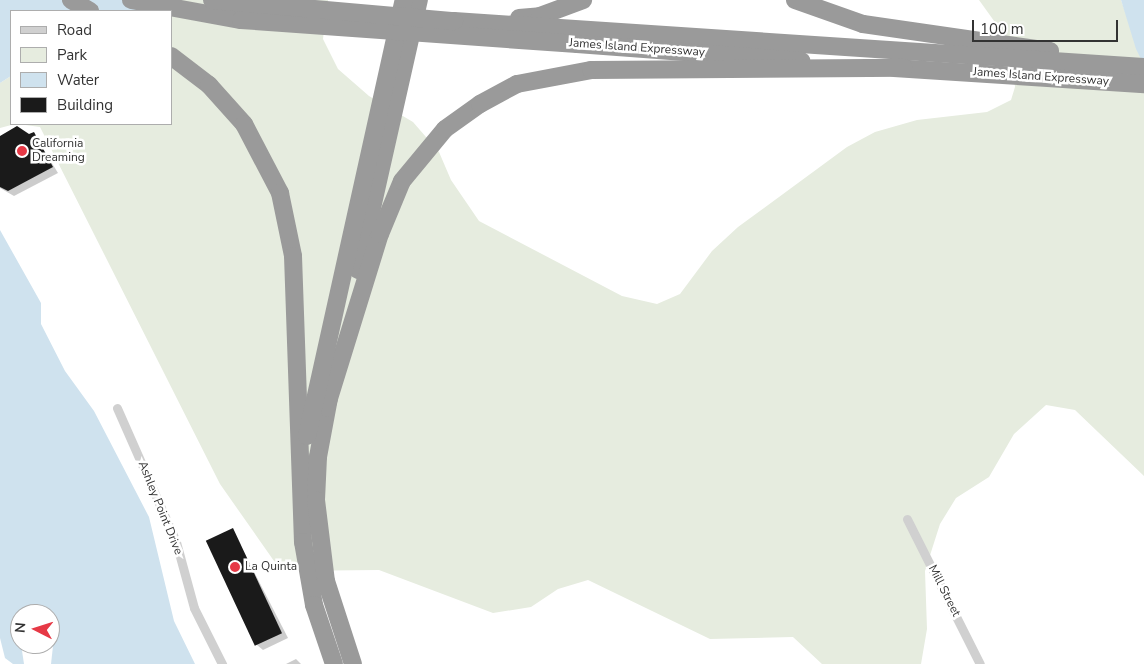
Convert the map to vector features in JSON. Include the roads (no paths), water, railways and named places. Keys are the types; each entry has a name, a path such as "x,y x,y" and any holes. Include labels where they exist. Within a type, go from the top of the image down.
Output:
{"highway":[{"path":"71,0 88,10"},
{"name":"James Island Expressway","path":"131,0 241,20 1144,84"},
{"name":"James Island Expressway","path":"212,0 454,21 1139,66"},
{"path":"301,508 310,410 404,0"},
{"path":"353,664 317,582 316,500 326,408 419,0"},
{"path":"454,21 540,16 583,0"},
{"path":"795,0 863,24 988,39 1139,66"},
{"path":"172,57 209,85 244,124 280,192 293,256 301,508 334,664"},
{"path":"326,408 380,234 402,181 445,129 480,104 517,84 591,70 904,68"}],"street":[{"name":"Ashley Point Drive","path":"117,408 176,542 194,608 222,664"},
{"name":"Mill Street","path":"907,519 980,664"}],"water":[{"path":"0,0 161,0 151,10 10,10 10,77 0,83"},
{"path":"1121,0 1144,0 1144,65 1136,49"},
{"path":"0,230 41,303 41,324 65,371 94,411 149,517 174,621 195,664 13,664 5,658 0,638"}],"place":[{"name":"California Dreaming","path":"22,151"},
{"name":"La Quinta","path":"235,567"}]}
